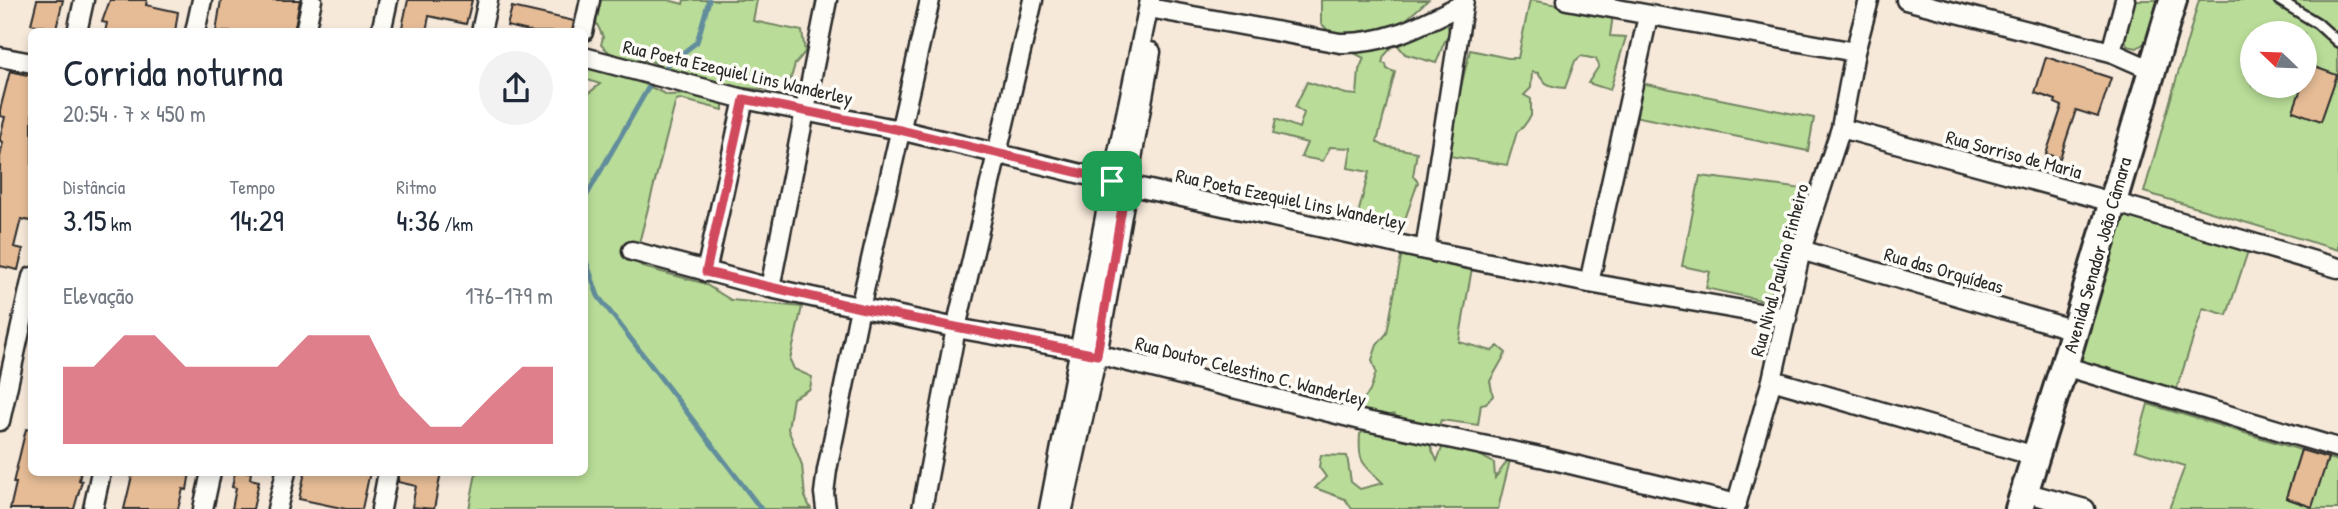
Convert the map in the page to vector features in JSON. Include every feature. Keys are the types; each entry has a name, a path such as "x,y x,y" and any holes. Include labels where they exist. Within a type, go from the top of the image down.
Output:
{"main road":[{"name":"Avenida Senador João Câmara","path":"2022,501 2173,0"}],"street":[{"path":"78,28 84,0"},
{"path":"196,28 202,0"},
{"path":"306,28 312,0"},
{"path":"382,28 388,0"},
{"path":"482,28 488,0"},
{"path":"584,28 590,0"},
{"path":"769,288 827,0"},
{"path":"827,509 824,493 827,470 860,308 930,0"},
{"path":"922,509 956,328 1033,0"},
{"path":"1567,0 1855,52"},
{"name":"Rua Nival Paulino Pinheiro","path":"1736,506 1772,380 1801,250 1840,128 1855,52 1869,0"},
{"path":"1906,0 2111,52 2152,69"},
{"path":"2111,52 2125,0"},
{"path":"1063,509 1119,183 1155,4 1340,43 1365,44 1388,39 1463,2"},
{"path":"1425,250 1463,2"},
{"path":"1589,283 1648,16"},
{"path":"0,57 28,63"},
{"name":"Rua Poeta Ezequiel Lins Wanderley","path":"588,58 744,99 900,130 1119,183 1425,250 1589,283 1787,318"},
{"path":"706,272 744,99"},
{"name":"Rua Sorriso de Maria","path":"1840,128 2338,268"},
{"name":"Rua das Orquídeas","path":"1801,250 2074,330"},
{"name":"Rua Doutor Celestino C. Wanderley","path":"632,251 769,288 1089,353 1361,420 1545,458 1736,506"},
{"path":"0,421 28,295"},
{"path":"1049,509 1089,353"},
{"path":"2064,366 2338,448"},
{"path":"1772,380 2035,456"},
{"path":"93,509 100,476"},
{"path":"203,509 210,476"},
{"path":"278,509 285,476"},
{"path":"381,509 387,476"},
{"path":"2022,501 2085,509"}],"lane":[{"path":"2278,0 2317,23 2336,40"}],"green space":[{"path":"601,0 668,0 683,4 684,0 757,0 753,21 802,31 805,52 795,64 791,78 784,85 772,90 715,86 680,75 649,60 627,61 615,57 601,45 603,37 596,22"},
{"path":"1321,0 1428,0 1401,24 1389,29 1334,37 1321,23"},
{"path":"1530,0 1613,15 1610,36 1626,37 1610,90 1588,83 1599,66 1596,59 1581,56 1575,61 1565,88 1549,85 1538,73 1532,72 1531,88 1524,95 1531,99 1531,116 1517,132 1507,165 1449,156 1454,121 1452,110 1460,91 1470,50 1518,58"},
{"path":"2135,0 2161,0 2149,40 2137,48 2127,46 2125,38"},
{"path":"2199,0 2338,0 2338,250 2144,192"},
{"path":"1446,21 1450,34 1436,63 1405,54 1395,42"},
{"path":"1392,47 1382,63 1395,72 1377,142 1384,146 1417,152 1413,176 1418,182 1404,222 1358,214 1369,172 1348,168 1351,148 1330,147 1323,161 1301,157 1307,143 1273,134 1276,119 1299,128 1304,113 1295,107 1307,82 1357,95 1359,70 1364,58 1352,52"},
{"path":"594,66 617,71 667,95 698,94 723,104 723,110 676,100 636,261 643,267 703,283 731,300 802,307 790,360 794,369 812,377 810,389 793,398 788,429 802,465 805,497 811,509 469,509 475,476 588,476 588,94 600,84 588,80 588,69"},
{"path":"1641,83 1814,118 1808,151 1634,116"},
{"path":"1700,176 1803,189 1769,302 1706,288 1710,272 1682,266"},
{"path":"2136,214 2249,248 2227,315 2203,308 2176,391 2078,365 2124,215"},
{"path":"1402,252 1472,268 1459,342 1492,351 1498,346 1506,353 1490,381 1493,396 1481,404 1478,425 1441,420 1439,426 1403,425 1394,414 1382,420 1364,411 1360,404 1370,391 1376,372 1372,360 1377,345 1387,333"},
{"path":"2148,404 2301,450 2286,498 2311,507 2328,458 2338,461 2338,509 2169,509 2185,466 2135,450"},
{"path":"1368,429 1421,437 1429,443 1437,461 1442,448 1455,446 1469,450 1494,463 1495,478 1511,456 1498,509 1352,509 1345,499 1315,488 1326,477 1319,467 1321,455 1347,456 1351,482 1360,489 1383,483 1366,467 1361,458 1360,434"}],"building":[{"path":"37,0 63,0 56,28 31,24"},
{"path":"110,0 147,0 146,5 178,12 176,28 106,28 107,23 102,22"},
{"path":"221,0 300,0 295,28 217,28"},
{"path":"408,0 472,0 466,24 429,16 427,28 402,28"},
{"path":"512,7 574,21 573,28 507,26"},
{"path":"2046,57 2111,78 2098,117 2076,110 2060,158 2046,154 2062,106 2055,103 2056,100 2035,93"},
{"path":"2317,68 2337,75 2321,121 2293,111 2298,98 2317,98"},
{"path":"10,71 28,75 28,221 21,219 14,247 23,249 18,270 0,266 0,157 3,142 0,137 5,117 0,116"},
{"path":"26,429 28,476 80,476 79,480 82,481 74,509 10,509 16,483 13,483"},
{"path":"2301,450 2328,458 2312,507 2286,498"},
{"path":"132,476 189,476 187,490 183,489 178,509 124,509"},
{"path":"234,476 250,476 250,479 259,481 253,509 232,509 236,488 232,487"},
{"path":"304,476 369,476 362,509 346,509 299,499"},
{"path":"399,476 440,476 434,509 412,507 416,486 398,482"}],"waterway":[{"path":"667,65 697,42 709,0"},
{"path":"588,193 651,83"},
{"path":"588,267 598,296 761,509"}],"route":[{"path":"744,99 900,130 1112,181 1126,184 1097,355 860,308 706,272 744,99"}]}
